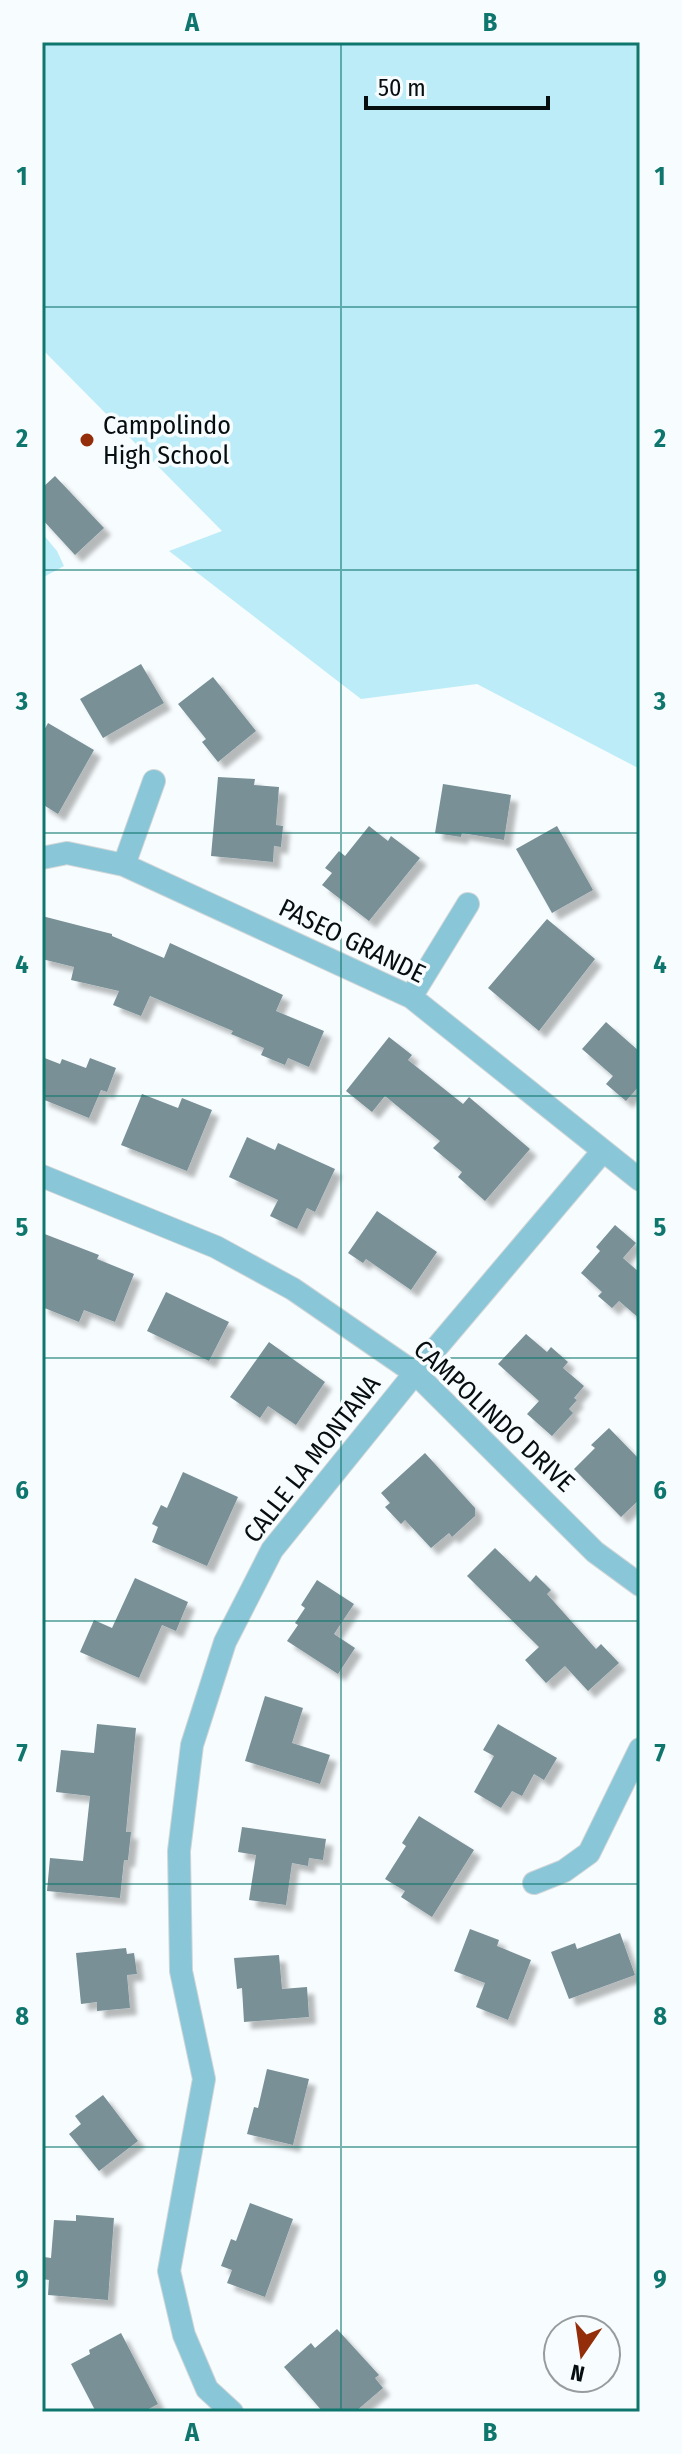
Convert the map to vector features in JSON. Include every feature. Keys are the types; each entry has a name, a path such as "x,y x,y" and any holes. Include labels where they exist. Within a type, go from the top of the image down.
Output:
{"street":[{"path":"124,865 154,781"},
{"name":"PASEO GRANDE","path":"42,858 67,853 124,865 411,997 640,1180"},
{"path":"411,997 468,904"},
{"name":"CALLE LA MONTANA","path":"232,2412 207,2389 184,2335 169,2271 204,2079 181,1971 179,1851 192,1745 225,1642 272,1550 415,1373 603,1151"},
{"name":"CAMPOLINDO DRIVE","path":"42,1176 216,1247 293,1289 415,1373 595,1552 640,1585"},
{"path":"534,1883 564,1871 589,1853 640,1749"}],"shaded area":[{"path":"42,42 640,42 640,769 477,684 361,699 169,551 222,531 42,349"},
{"path":"42,533 57,551 64,566 42,578"}],"building":[{"path":"55,476 104,528 75,555 42,519 42,488"},
{"path":"141,664 164,703 103,738 80,699"},
{"path":"213,677 256,731 218,762 202,742 206,739 178,704"},
{"path":"48,723 94,750 58,814 42,804 42,734"},
{"path":"218,777 255,779 254,785 279,787 276,825 283,826 281,847 274,846 273,862 211,856"},
{"path":"443,784 511,795 504,840 462,833 461,837 435,833"},
{"path":"369,826 388,841 391,836 420,858 369,921 322,885 332,873 325,868 339,851 345,856"},
{"path":"557,826 593,890 552,913 516,849"},
{"path":"42,916 112,934 164,958 170,943 283,995 276,1011 324,1031 309,1067 288,1058 285,1065 261,1055 264,1048 231,1034 233,1031 150,996 141,1016 113,1005 119,991 71,980 74,967 42,959"},
{"path":"547,919 595,959 539,1031 488,988"},
{"path":"606,1022 640,1052 640,1085 626,1101 606,1084 613,1076 582,1049"},
{"path":"389,1037 412,1055 408,1060 463,1104 469,1097 530,1149 485,1201 458,1177 462,1172 433,1148 440,1141 385,1096 372,1112 346,1091"},
{"path":"42,1057 60,1064 62,1059 86,1068 90,1058 116,1068 107,1092 101,1090 89,1118 42,1099"},
{"path":"142,1094 178,1108 182,1098 212,1110 187,1171 121,1145"},
{"path":"247,1137 275,1150 278,1143 335,1169 315,1212 307,1208 297,1229 270,1216 278,1200 229,1177"},
{"path":"377,1211 437,1252 411,1290 366,1259 363,1263 348,1253"},
{"path":"615,1225 636,1243 623,1258 640,1273 640,1319 619,1301 612,1308 598,1296 602,1292 581,1273 600,1251 596,1247"},
{"path":"42,1233 99,1255 97,1259 134,1274 115,1322 84,1310 79,1322 42,1307"},
{"path":"166,1292 229,1322 209,1361 147,1331"},
{"path":"526,1334 547,1352 551,1347 568,1362 563,1368 584,1386 569,1409 573,1413 552,1436 527,1414 539,1401 498,1364"},
{"path":"269,1342 325,1382 296,1425 268,1406 260,1418 230,1397"},
{"path":"609,1428 640,1460 640,1499 621,1517 574,1469 595,1448 591,1445"},
{"path":"425,1453 475,1508 475,1516 452,1537 449,1533 431,1548 405,1520 401,1524 385,1507 390,1503 381,1493"},
{"path":"183,1472 238,1497 207,1566 152,1542 158,1527 152,1524 161,1505 167,1508"},
{"path":"495,1548 530,1582 536,1575 551,1590 547,1594 596,1649 601,1644 619,1663 588,1691 565,1666 546,1683 525,1660 539,1647 467,1576"},
{"path":"135,1578 188,1602 176,1631 162,1625 139,1678 80,1652 94,1620 112,1628"},
{"path":"317,1580 354,1604 334,1634 355,1648 338,1674 287,1641 305,1608 301,1605"},
{"path":"265,1696 303,1708 292,1743 330,1755 320,1784 245,1761"},
{"path":"97,1724 136,1728 126,1832 131,1832 120,1898 47,1891 50,1858 83,1861 90,1796 56,1792 61,1750 94,1753"},
{"path":"498,1724 557,1758 544,1780 534,1774 522,1796 512,1791 501,1808 474,1792 494,1756 483,1750"},
{"path":"419,1816 474,1850 432,1917 401,1897 405,1891 385,1879 406,1846 402,1843"},
{"path":"242,1827 326,1839 323,1860 309,1858 308,1866 292,1863 286,1905 249,1900 256,1855 238,1852"},
{"path":"470,1929 499,1940 497,1946 531,1960 508,2020 476,2007 485,1983 454,1971"},
{"path":"620,1933 635,1975 569,1999 551,1952 575,1943 577,1949"},
{"path":"126,1948 127,1954 134,1953 137,1974 127,1975 130,2008 97,2011 97,2002 81,2004 76,1953"},
{"path":"279,1955 282,1989 307,1987 309,2017 244,2022 242,1988 237,1989 234,1958"},
{"path":"267,2069 309,2079 293,2145 247,2134 254,2107 258,2108"},
{"path":"103,2095 138,2141 99,2171 69,2134 81,2124 75,2116"},
{"path":"250,2203 293,2219 265,2297 227,2283 232,2270 221,2266 231,2239 236,2241"},
{"path":"76,2215 114,2218 108,2300 48,2295 49,2280 42,2279 44,2257 51,2258 54,2220 76,2221"},
{"path":"337,2329 379,2375 375,2378 383,2388 355,2412 323,2412 284,2367 311,2343 315,2348"},
{"path":"121,2333 158,2404 143,2412 96,2412 71,2364 90,2354 89,2350"}],"place":[{"name":"Campolindo High School","path":"87,440"}]}
